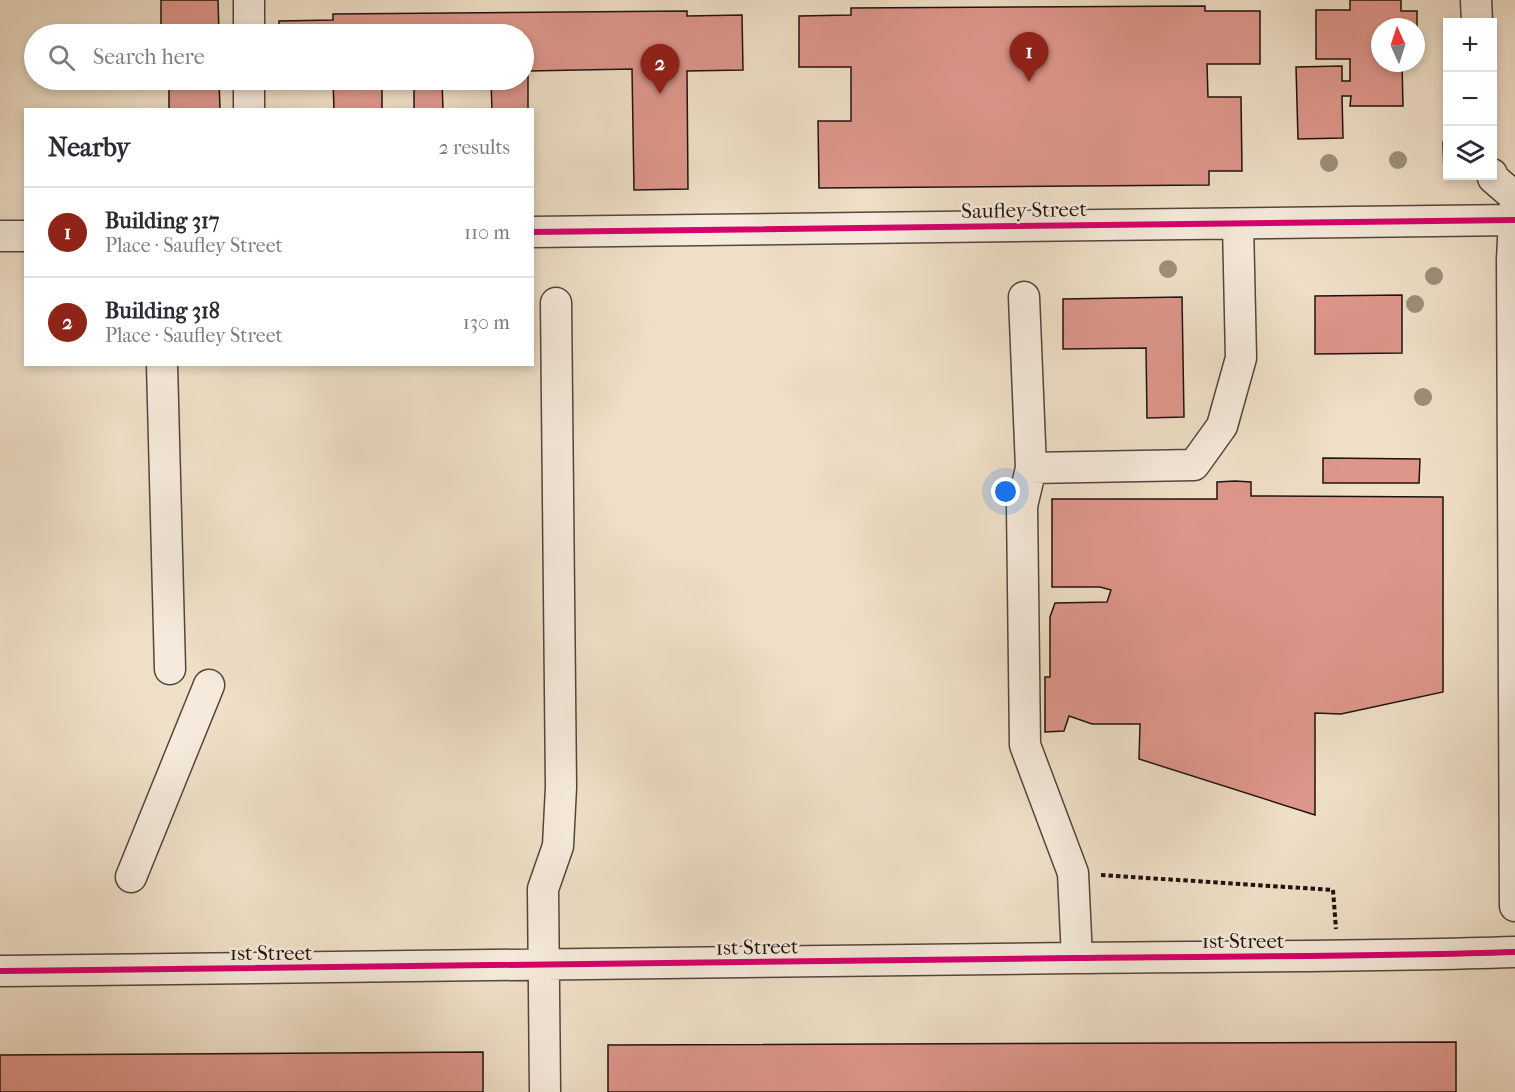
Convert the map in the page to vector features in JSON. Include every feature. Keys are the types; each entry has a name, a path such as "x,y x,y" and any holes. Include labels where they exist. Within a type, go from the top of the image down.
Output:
{"street":[{"path":"249,0 249,24"},
{"path":"1476,0 1476,18"},
{"path":"249,90 249,108"},
{"path":"1494,180 1514,210 1515,906"},
{"name":"Saufley Street","path":"534,232 1239,224 1514,210"},
{"path":"1031,468 1194,465 1221,426 1242,358 1239,224"},
{"path":"0,236 24,236"},
{"path":"1024,297 1031,468 1022,506 1025,745 1073,873 1077,958"},
{"path":"545,1092 543,888 558,846 561,787 555,303"},
{"path":"162,366 170,669"},
{"path":"131,877 209,685"},
{"name":"1st Street","path":"0,971 544,967 1077,958 1338,958 1515,952"}],"path":[{"path":"1073,873 1333,890 1338,958"}],"building":[{"path":"161,0 218,0 219,24 161,24"},
{"path":"1350,0 1401,0 1401,11 1417,11 1417,18 1371,18 1371,72 1402,72 1403,106 1350,106 1351,96 1342,96 1343,138 1298,139 1296,67 1342,66 1342,81 1350,81 1350,59 1316,59 1316,10 1350,10"},
{"path":"1205,6 1205,11 1260,11 1260,64 1207,64 1208,97 1241,97 1242,171 1209,171 1209,185 819,188 818,121 851,121 851,67 799,67 799,16 851,15 851,8"},
{"path":"687,11 687,16 742,15 743,70 687,71 688,189 634,190 632,69 534,71 534,24 279,24 279,21 333,20 333,14"},
{"path":"169,90 219,90 220,108 169,108"},
{"path":"333,90 382,90 382,108 334,108"},
{"path":"414,90 442,90 443,108 414,108"},
{"path":"491,90 528,90 528,108 492,108"},
{"path":"1402,295 1402,353 1315,354 1315,296"},
{"path":"1182,297 1184,417 1147,418 1146,348 1063,349 1063,299"},
{"path":"1323,458 1420,459 1419,483 1323,483"},
{"path":"1217,482 1251,482 1251,496 1443,497 1443,692 1341,714 1315,713 1315,815 1139,759 1140,724 1092,724 1069,716 1064,731 1045,732 1045,677 1050,677 1050,617 1055,603 1107,602 1111,590 1100,587 1052,587 1052,499 1217,499"},
{"path":"1456,1042 1456,1092 608,1092 608,1045"},
{"path":"483,1052 483,1092 0,1092 0,1055"}],"cycle path":[{"path":"534,232 1515,220"},
{"path":"0,971 1350,956 1515,952"}],"place":[{"name":"Building 317","path":"1029,82"},
{"name":"Building 318","path":"660,94"}]}
